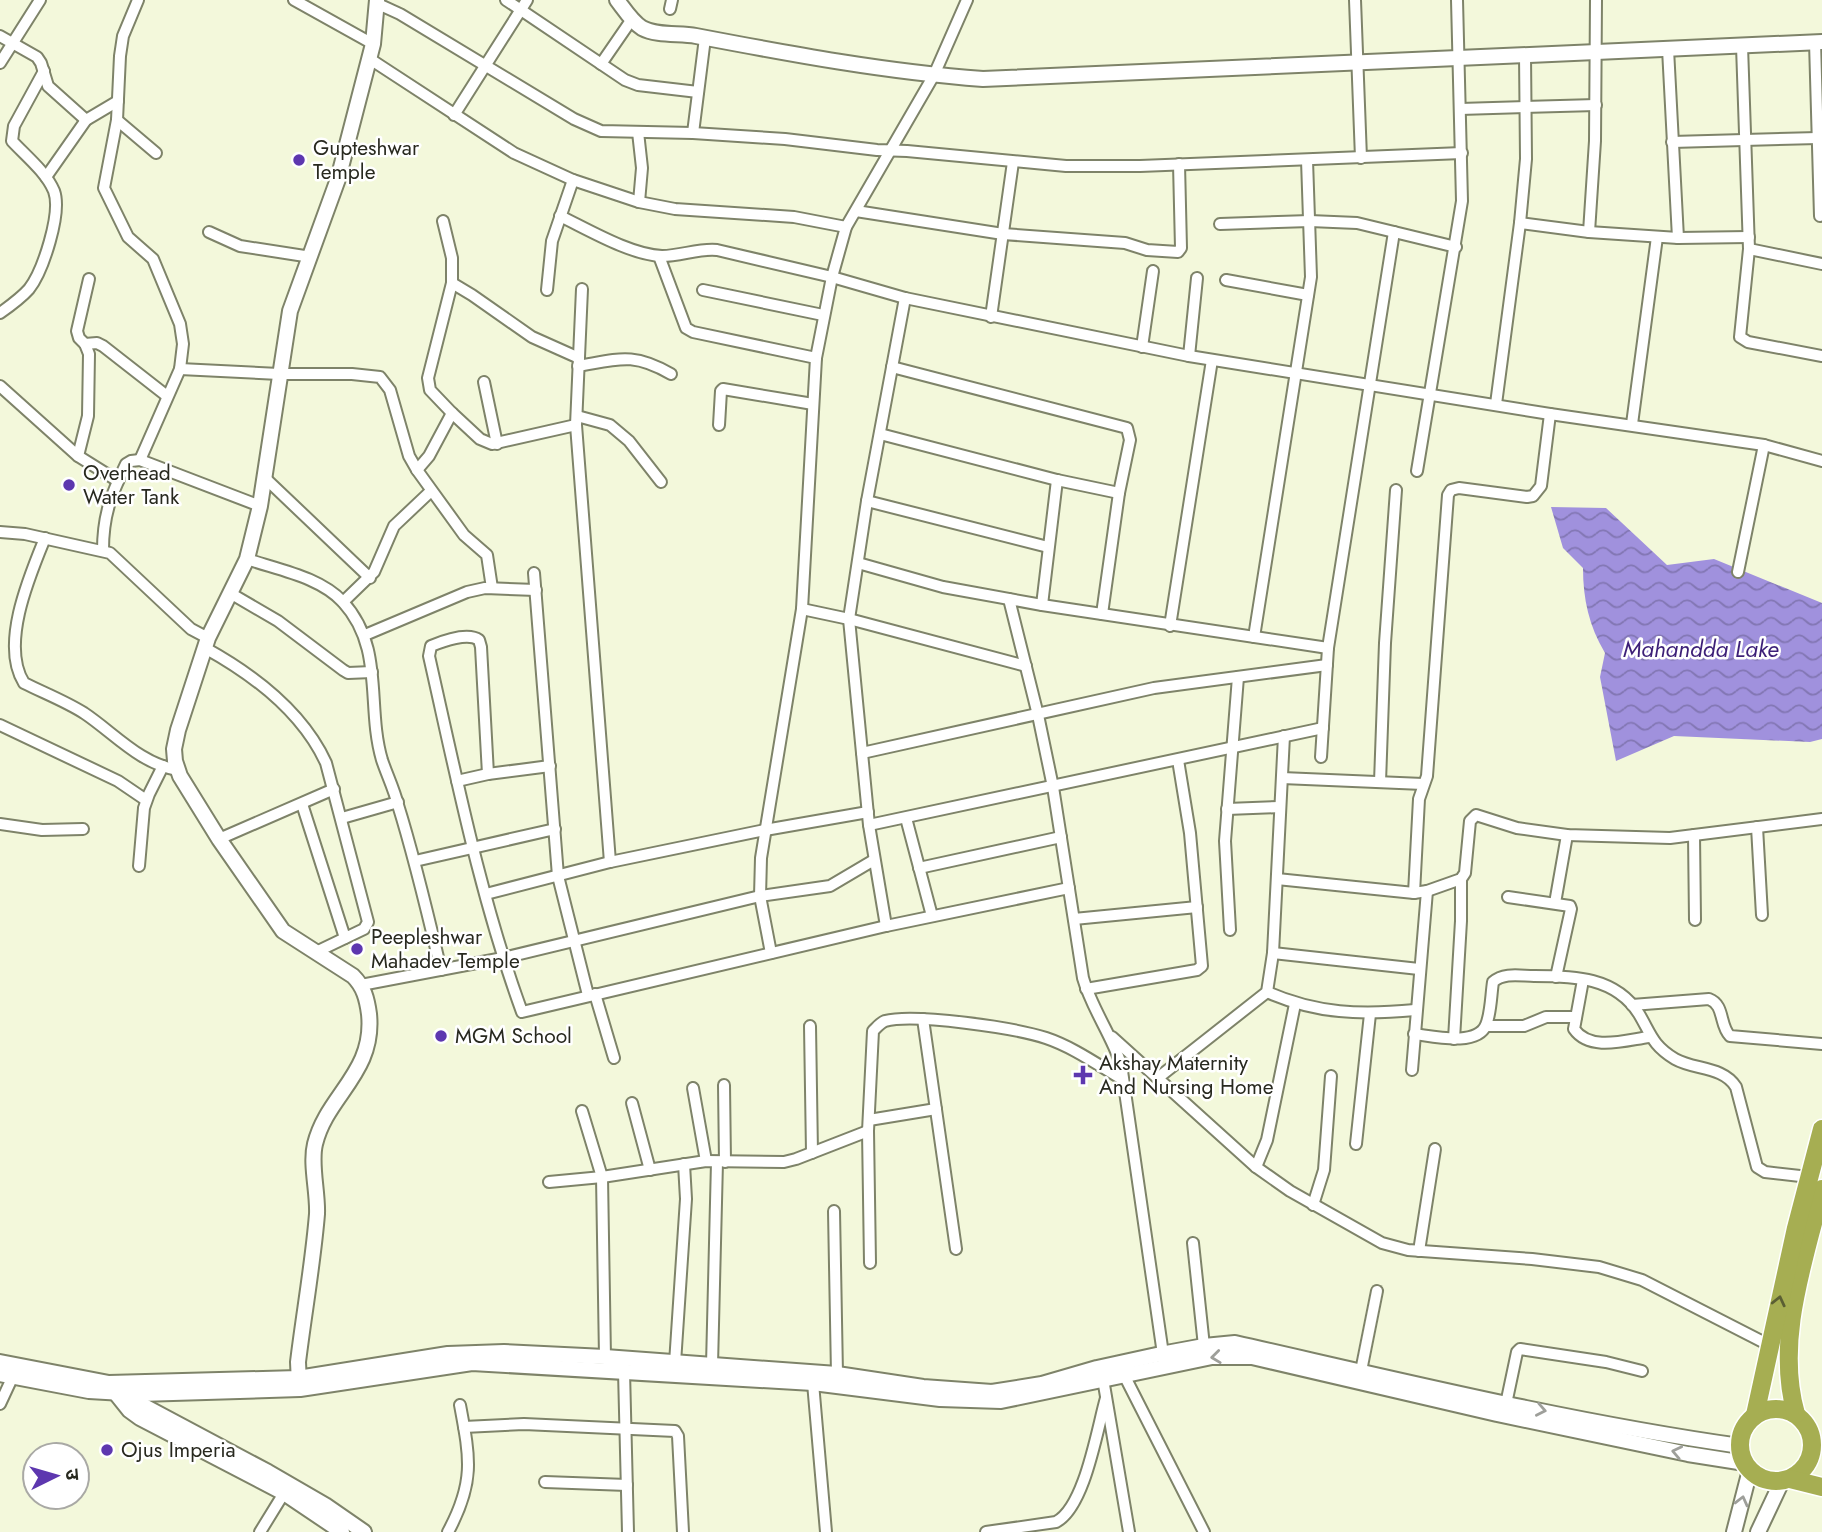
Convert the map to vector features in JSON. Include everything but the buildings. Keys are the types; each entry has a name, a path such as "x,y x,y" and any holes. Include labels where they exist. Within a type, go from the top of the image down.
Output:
{"highway":[{"path":"1796,1414 1788,1379 1788,1352 1816,1183 1822,1129"},
{"path":"1755,1415 1769,1345 1816,1183"},
{"path":"1786,1480 1804,1468 1817,1447 1808,1427 1796,1414 1780,1408 1762,1411 1755,1415 1744,1429 1745,1460 1765,1479 1822,1487"}],"street":[{"path":"0,63 40,0"},
{"path":"138,0 123,36 117,120 104,182 105,194 128,237 136,247 153,259 183,333 180,369 140,460"},
{"path":"506,0 524,4 601,64 625,79 638,85 698,92"},
{"path":"617,0 642,28 654,31 934,75 983,79 1819,42 1820,216"},
{"path":"771,953 760,896 760,873 802,609 816,358 823,315 846,227 934,75 967,0"},
{"path":"1355,0 1361,158"},
{"path":"1417,471 1462,201 1457,0"},
{"path":"1589,232 1596,105 1596,0"},
{"path":"296,1 373,44"},
{"path":"139,866 146,800 171,768 178,730 206,643 247,559 260,506 290,311 338,179 370,59 378,2 484,66 601,131 785,139 1066,166 1462,153"},
{"path":"454,115 524,4"},
{"path":"601,64 632,19"},
{"path":"0,36 37,57 48,86 86,120"},
{"path":"693,133 705,38"},
{"path":"1742,46 1749,249 1740,337 1748,342 1822,356"},
{"path":"1668,48 1678,239"},
{"path":"1496,404 1526,159 1525,55"},
{"path":"370,59 514,153 573,180 639,202 675,209 794,217 846,227"},
{"path":"2,307 29,289 43,261 54,222 56,205 53,189 46,177 12,141 14,126 44,71"},
{"path":"46,177 86,120 118,101"},
{"path":"1460,109 1596,105"},
{"path":"117,120 156,153"},
{"path":"638,132 642,168 639,202"},
{"path":"1672,142 1818,138"},
{"path":"1254,637 1308,295 1311,261 1307,160"},
{"path":"991,317 1013,162"},
{"path":"856,211 1003,234 1125,243 1147,250 1178,252 1181,248 1179,164"},
{"path":"547,290 552,241 573,180"},
{"path":"560,216 632,249 659,256 708,249 832,277 905,298 1189,356 1550,414 1765,445 1822,461"},
{"path":"443,220 452,258 452,284 427,384 452,413 486,443 497,444 576,421 610,425 629,441 661,482"},
{"path":"1220,223 1357,223 1456,247"},
{"path":"1520,223 1678,239 1749,237"},
{"path":"209,232 240,246 311,257"},
{"path":"1321,757 1328,648 1394,232"},
{"path":"1632,424 1657,237"},
{"path":"1749,249 1822,264"},
{"path":"659,256 686,328 693,332 816,358"},
{"path":"1142,347 1153,271"},
{"path":"1189,356 1197,278"},
{"path":"78,456 88,416 89,354 77,331 89,279"},
{"path":"1226,280 1308,295"},
{"path":"452,284 532,337 578,362 628,358 650,362 671,374"},
{"path":"582,289 576,421 610,862"},
{"path":"703,290 823,315"},
{"path":"886,926 869,825 849,619 867,501 905,298"},
{"path":"85,344 97,343 103,346 167,396"},
{"path":"1170,626 1212,360"},
{"path":"892,368 1123,426 1129,433 1102,614"},
{"path":"180,369 380,377 390,390 409,456 464,535 487,555 492,588"},
{"path":"484,382 497,444"},
{"path":"0,386 78,456 118,481"},
{"path":"719,425 723,389 813,404"},
{"path":"417,470 429,456 452,413"},
{"path":"1414,893 1419,799 1427,776 1448,495 1451,490 1459,488 1533,496 1541,486 1550,414"},
{"path":"880,433 1057,480 1119,493"},
{"path":"1738,572 1765,445"},
{"path":"103,550 104,519 118,481 126,464 131,461 140,460 260,506"},
{"path":"264,477 370,578"},
{"path":"1042,605 1057,480"},
{"path":"343,602 370,578 394,526 431,491"},
{"path":"1380,782 1385,643 1396,491"},
{"path":"867,501 1048,547"},
{"path":"0,532 103,550 116,557 206,643 257,680 303,725 316,742 334,789 368,922 364,929 316,952"},
{"path":"45,538 15,615 11,651 20,678 24,683 85,714 128,747 171,768 282,931 337,964 361,985 368,1002 370,1040 363,1060 322,1127 314,1150 317,1214 298,1362 299,1383"},
{"path":"247,559 311,580 327,589 343,602 365,635 372,672 377,739 415,861 441,970"},
{"path":"858,563 943,587 1042,605 1328,648"},
{"path":"534,573 558,876 573,942 614,1058"},
{"path":"365,635 450,597 492,588 536,590"},
{"path":"230,593 278,621 348,673 372,672"},
{"path":"1009,598 1053,787 1086,989 1110,1035 1121,1064 1163,1360"},
{"path":"802,609 1026,666"},
{"path":"488,774 481,647 475,637 471,636 437,643 429,650 457,781 503,958 522,1012 886,926 1069,888"},
{"path":"862,753 1154,688 1327,665"},
{"path":"1230,930 1224,853 1238,677"},
{"path":"0,725 118,781 146,800"},
{"path":"869,825 1323,728"},
{"path":"1159,1077 1267,992 1273,953 1284,736"},
{"path":"1086,989 1200,969 1203,963 1190,832 1178,760"},
{"path":"457,781 550,766"},
{"path":"1282,778 1423,784"},
{"path":"219,839 334,789"},
{"path":"342,818 398,802"},
{"path":"302,804 345,938"},
{"path":"1227,809 1280,807"},
{"path":"486,894 610,862 868,812"},
{"path":"1454,1039 1461,879 1465,873 1470,821 1476,815 1517,828 1567,835 1670,838 1822,819"},
{"path":"906,818 932,916"},
{"path":"0,824 42,831 83,829"},
{"path":"1757,827 1762,915"},
{"path":"415,861 555,829"},
{"path":"1555,903 1567,835"},
{"path":"1695,835 1695,920"},
{"path":"919,868 1061,837"},
{"path":"361,985 503,958 760,896 830,886 874,860"},
{"path":"1277,879 1414,893 1461,879"},
{"path":"1412,1070 1427,891"},
{"path":"1508,897 1567,904 1571,909 1556,977"},
{"path":"1074,919 1197,907"},
{"path":"1273,953 1419,969"},
{"path":"1414,1034 1454,1039 1475,1036 1486,1026 1493,982 1498,978 1556,977 1605,982 1632,1004 1649,1037 1675,1059 1723,1074 1731,1080 1736,1087 1757,1167 1765,1172 1816,1183"},
{"path":"1583,979 1574,1029 1576,1033 1600,1043 1649,1037"},
{"path":"1267,992 1296,1004 1370,1014 1415,1010"},
{"path":"1632,1004 1709,999 1716,1002 1720,1008 1721,1024 1730,1036 1822,1044"},
{"path":"1256,1167 1267,1140 1296,1004"},
{"path":"1356,1144 1370,1014"},
{"path":"1486,1026 1524,1026 1546,1017 1576,1017"},
{"path":"870,1264 868,1126 873,1031 879,1024 887,1020 923,1019 999,1027 1063,1045 1122,1079"},
{"path":"923,1019 956,1249"},
{"path":"810,1026 812,1153"},
{"path":"1110,1035 1256,1167 1313,1205 1382,1243 1395,1248 1419,1251 1532,1259 1620,1272 1642,1280 1769,1345"},
{"path":"1313,1205 1324,1170 1331,1076"},
{"path":"712,1366 716,1162 724,1085"},
{"path":"693,1088 716,1162"},
{"path":"632,1102 650,1170"},
{"path":"549,1182 684,1164 784,1162 812,1153 868,1126 936,1109"},
{"path":"582,1111 602,1177 605,1357"},
{"path":"1419,1251 1435,1149"},
{"path":"675,1363 686,1199 684,1164"},
{"path":"835,1211 837,1374"},
{"path":"1193,1243 1204,1346"},
{"path":"1361,1371 1377,1291"},
{"path":"0,1362 118,1388 180,1393 299,1383 472,1363 813,1382 940,1399 980,1401 1022,1398 1102,1374 1163,1360 1204,1346 1235,1343 1506,1404 1687,1438 1745,1460"},
{"path":"1506,1404 1517,1352 1520,1349 1606,1362 1642,1371"},
{"path":"0,1404 6,1375 89,1391 299,1383 447,1354 504,1352 837,1374 923,1387 992,1392 1102,1374"},
{"path":"605,1357 624,1371"},
{"path":"1163,1360 1252,1357 1497,1414 1688,1454 1745,1460"},
{"path":"1121,1369 1204,1532"},
{"path":"624,1371 628,1532"},
{"path":"1102,1374 1129,1532"},
{"path":"813,1382 825,1532"},
{"path":"118,1388 172,1422 268,1472 364,1532"},
{"path":"118,1388 129,1410 140,1418 284,1493 342,1532"},
{"path":"172,1422 172,1407 180,1393"},
{"path":"986,1532 1023,1529 1056,1522 1068,1511 1083,1483 1106,1398"},
{"path":"447,1532 464,1499 468,1480 468,1444 460,1405"},
{"path":"464,1427 524,1424 670,1430 678,1436 683,1532"},
{"path":"1734,1532 1745,1460"},
{"path":"1758,1532 1786,1480"},
{"path":"545,1482 627,1485"},
{"path":"260,1532 284,1493"}],"water":[{"name":"Mahandda Lake","path":"1551,507 1606,508 1667,565 1714,559 1822,603 1822,739 1810,742 1674,736 1616,761 1600,677 1605,653 1588,612 1583,568 1563,548"}],"place":[{"name":"Gupteshwar Temple","path":"299,160"},
{"name":"Overhead Water Tank","path":"69,485"},
{"name":"Peepleshwar Mahadev Temple","path":"357,949"},
{"name":"MGM School","path":"441,1036"},
{"name":"Akshay Maternity And Nursing Home","path":"1083,1075"},
{"name":"Ojus Imperia","path":"107,1450"}]}
